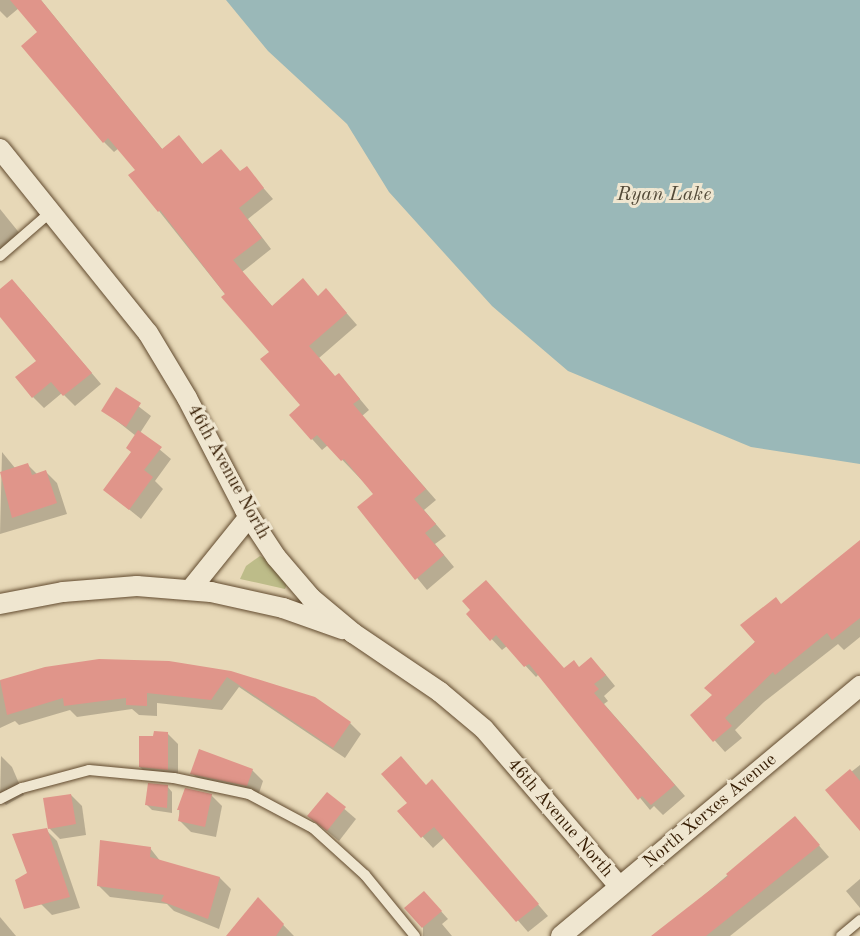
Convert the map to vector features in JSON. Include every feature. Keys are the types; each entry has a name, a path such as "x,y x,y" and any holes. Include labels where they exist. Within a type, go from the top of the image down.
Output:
{"street":[{"name":"46th Avenue North","path":"0,149 148,333 187,398 249,517 276,557 311,598 353,633 440,692 484,729 620,886"},
{"path":"190,590 249,517"},
{"path":"0,604 63,592 126,587 190,590 283,608 353,633"},
{"name":"North Xerxes Avenue","path":"561,936 860,686"}],"lane":[{"path":"0,256 52,211"},
{"path":"0,799 22,788 89,770 174,778 249,794 313,828 365,875 415,936"},
{"path":"841,936 860,920"}],"shaded area":[{"path":"260,556 268,560 287,584 285,589 240,579 246,566"}],"water":[{"name":"Ryan Lake","path":"226,0 860,0 860,464 751,447 568,371 492,306 389,192 347,124 268,51"}],"building":[{"path":"10,0 41,0 162,149 179,135 202,164 221,149 240,171 247,166 264,188 239,208 262,238 233,260 272,306 303,278 318,296 326,288 347,313 309,346 335,376 339,373 360,399 353,404 426,489 414,499 436,524 425,533 444,555 415,580 357,507 373,494 344,459 341,461 317,435 311,440 289,415 300,405 260,359 269,352 221,297 225,294 160,210 158,212 128,175 135,170 108,138 103,143 21,46 37,32"},
{"path":"12,279 92,373 63,396 51,382 32,398 15,377 36,361 0,317 0,289"},
{"path":"116,387 141,403 126,427 101,411"},
{"path":"138,430 162,447 144,470 153,477 129,510 103,490 131,452 126,448"},
{"path":"28,463 32,475 46,470 57,503 12,518 0,472"},
{"path":"860,540 860,618 832,640 827,633 775,675 773,672 725,718 732,726 713,742 690,715 712,695 704,688 755,642 740,625 776,597 781,604"},
{"path":"486,580 564,668 574,660 579,667 591,657 606,675 594,684 599,689 594,693 675,785 651,805 642,796 638,800 529,664 524,667 496,635 490,641 466,614 470,610 462,601"},
{"path":"99,659 169,661 231,671 315,697 351,722 333,748 227,677 211,700 147,693 147,706 126,705 126,698 64,706 63,698 7,715 0,680 45,667"},
{"path":"154,731 168,732 168,770 139,767 139,736 153,736"},
{"path":"199,749 253,769 247,786 190,774"},
{"path":"401,756 426,785 432,779 539,904 516,922 434,827 421,838 397,811 407,803 381,774"},
{"path":"850,769 860,781 860,831 825,790"},
{"path":"148,783 168,785 167,808 145,805"},
{"path":"185,788 212,794 205,827 178,821 180,810 177,810"},
{"path":"327,792 346,807 327,831 307,816"},
{"path":"71,794 76,824 48,829 43,798"},
{"path":"795,816 820,845 706,936 651,936 728,876 726,874"},
{"path":"47,828 70,897 24,909 15,880 27,873 12,834"},
{"path":"100,840 151,847 150,857 220,877 208,919 161,901 164,895 97,886"},
{"path":"424,891 442,911 422,928 404,908"},
{"path":"258,897 284,924 276,936 226,936"}]}
